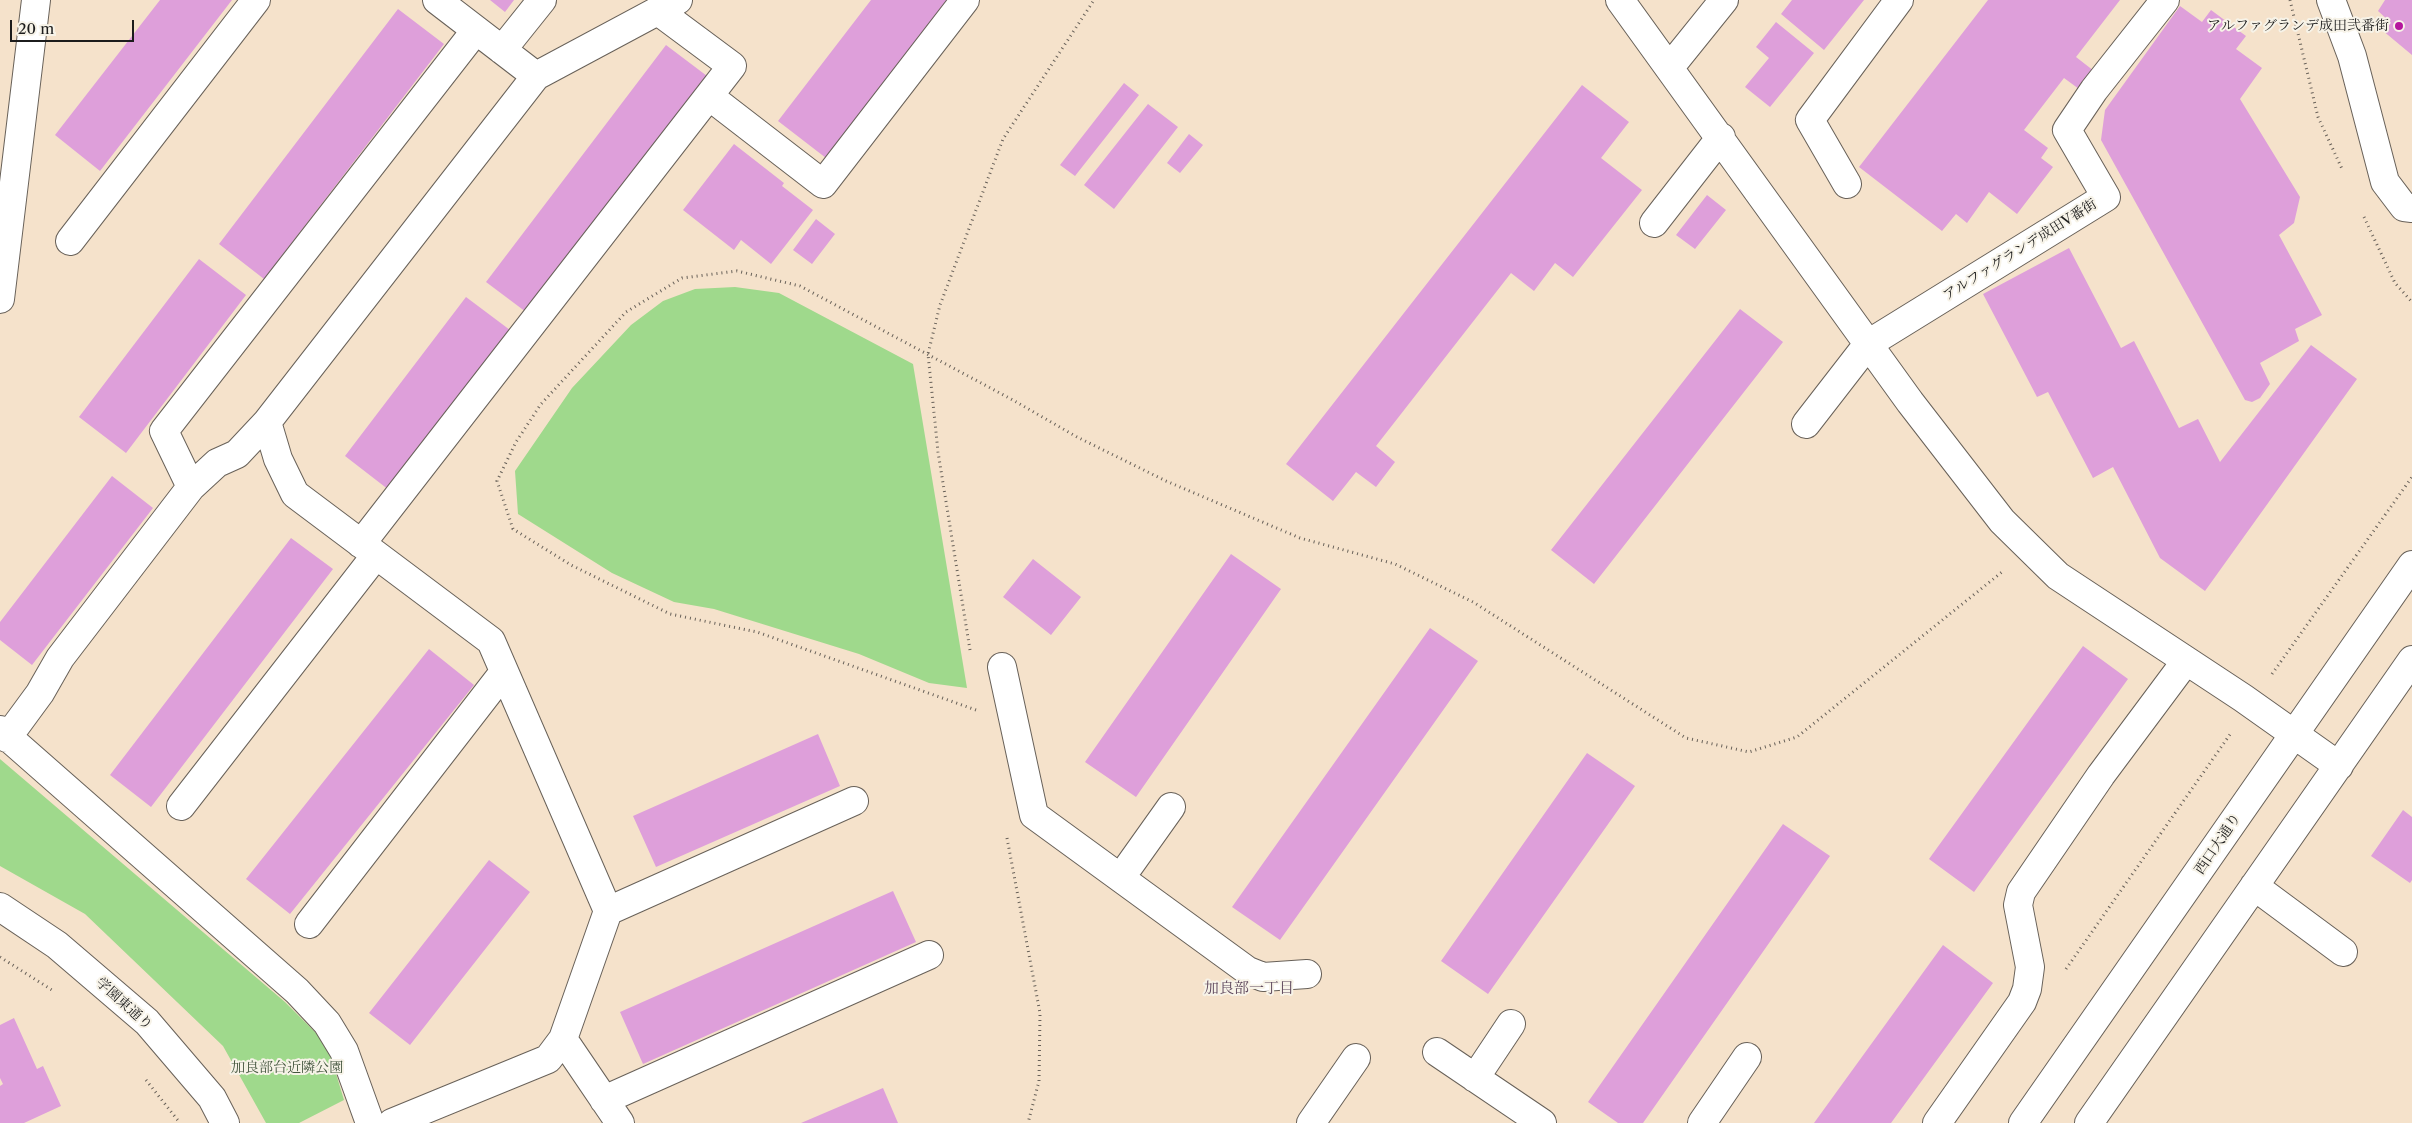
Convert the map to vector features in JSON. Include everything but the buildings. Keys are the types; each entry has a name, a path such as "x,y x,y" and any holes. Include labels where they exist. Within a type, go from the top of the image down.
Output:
{"street":[{"path":"0,299 36,0"},
{"path":"70,241 256,0"},
{"path":"438,0 536,76"},
{"path":"502,50 542,0"},
{"path":"709,96 824,184 965,0"},
{"path":"1620,0 1721,137 1868,344 1972,484 2002,521 2058,576 2251,704 2339,766"},
{"path":"1670,67 1724,0"},
{"path":"1847,184 1810,120 1899,0"},
{"name":"アルファグランデ成田V番街","path":"1806,424 1868,344 2106,197 2067,130 2094,90 2165,0"},
{"path":"2331,0 2352,56 2385,182 2404,207 2412,208"},
{"path":"181,806 368,549 732,66 668,5 536,76 267,422 238,454 217,463 191,487 60,658 40,694 4,734 298,990 327,1023 344,1052 370,1123"},
{"path":"191,487 164,431 476,30"},
{"path":"1654,223 1721,137"},
{"path":"267,422 278,459 295,494 491,641 608,911 563,1039 548,1059 392,1123"},
{"name":"西口大通り","path":"2024,1123 2205,864 2293,733 2412,565"},
{"path":"2089,1123 2412,660"},
{"path":"1937,1123 2022,1002 2027,989 2030,967 2018,905 2021,892 2101,775 2186,661"},
{"path":"1002,667 1034,815 1248,971 1263,977 1307,974"},
{"path":"308,924 504,672"},
{"path":"608,911 854,801"},
{"path":"1130,866 1172,807"},
{"path":"2254,886 2343,952"},
{"name":"学園東通り","path":"0,907 57,945 147,1022 212,1098 225,1123"},
{"path":"604,1100 928,956"},
{"path":"1475,1078 1511,1024"},
{"path":"563,1039 620,1123"},
{"path":"1437,1052 1542,1123"},
{"path":"1702,1123 1747,1057"},
{"path":"1311,1123 1356,1058"}],"path":[{"path":"971,655 938,452 928,354 940,305 1003,139 1094,0"},
{"path":"978,702 980,711 757,632 670,614 572,565 513,529 497,481 516,442 541,404 626,312 682,278 737,271 800,286 928,354 1077,437 1166,481 1300,538 1394,564 1472,602 1686,738 1749,752 1797,737 2030,550"},
{"path":"2066,970 2412,477"},
{"path":"1006,834 1040,1013 1039,1080 1028,1123"},
{"path":"0,957 56,993"},
{"path":"144,1077 180,1123"}],"green space":[{"path":"735,287 779,293 913,364 967,688 929,683 859,654 714,609 674,602 612,573 518,514 515,471 572,388 631,325 663,301 695,289"},
{"name":"加良部台近隣公園","path":"0,759 285,1002 327,1044 344,1100 299,1123 266,1123 223,1046 85,914 0,866"}],"place":[{"name":"アルファグランデ成田弐番街","path":"2399,26"}],"district":[{"name":"加良部一丁目","path":"1249,989"}]}
